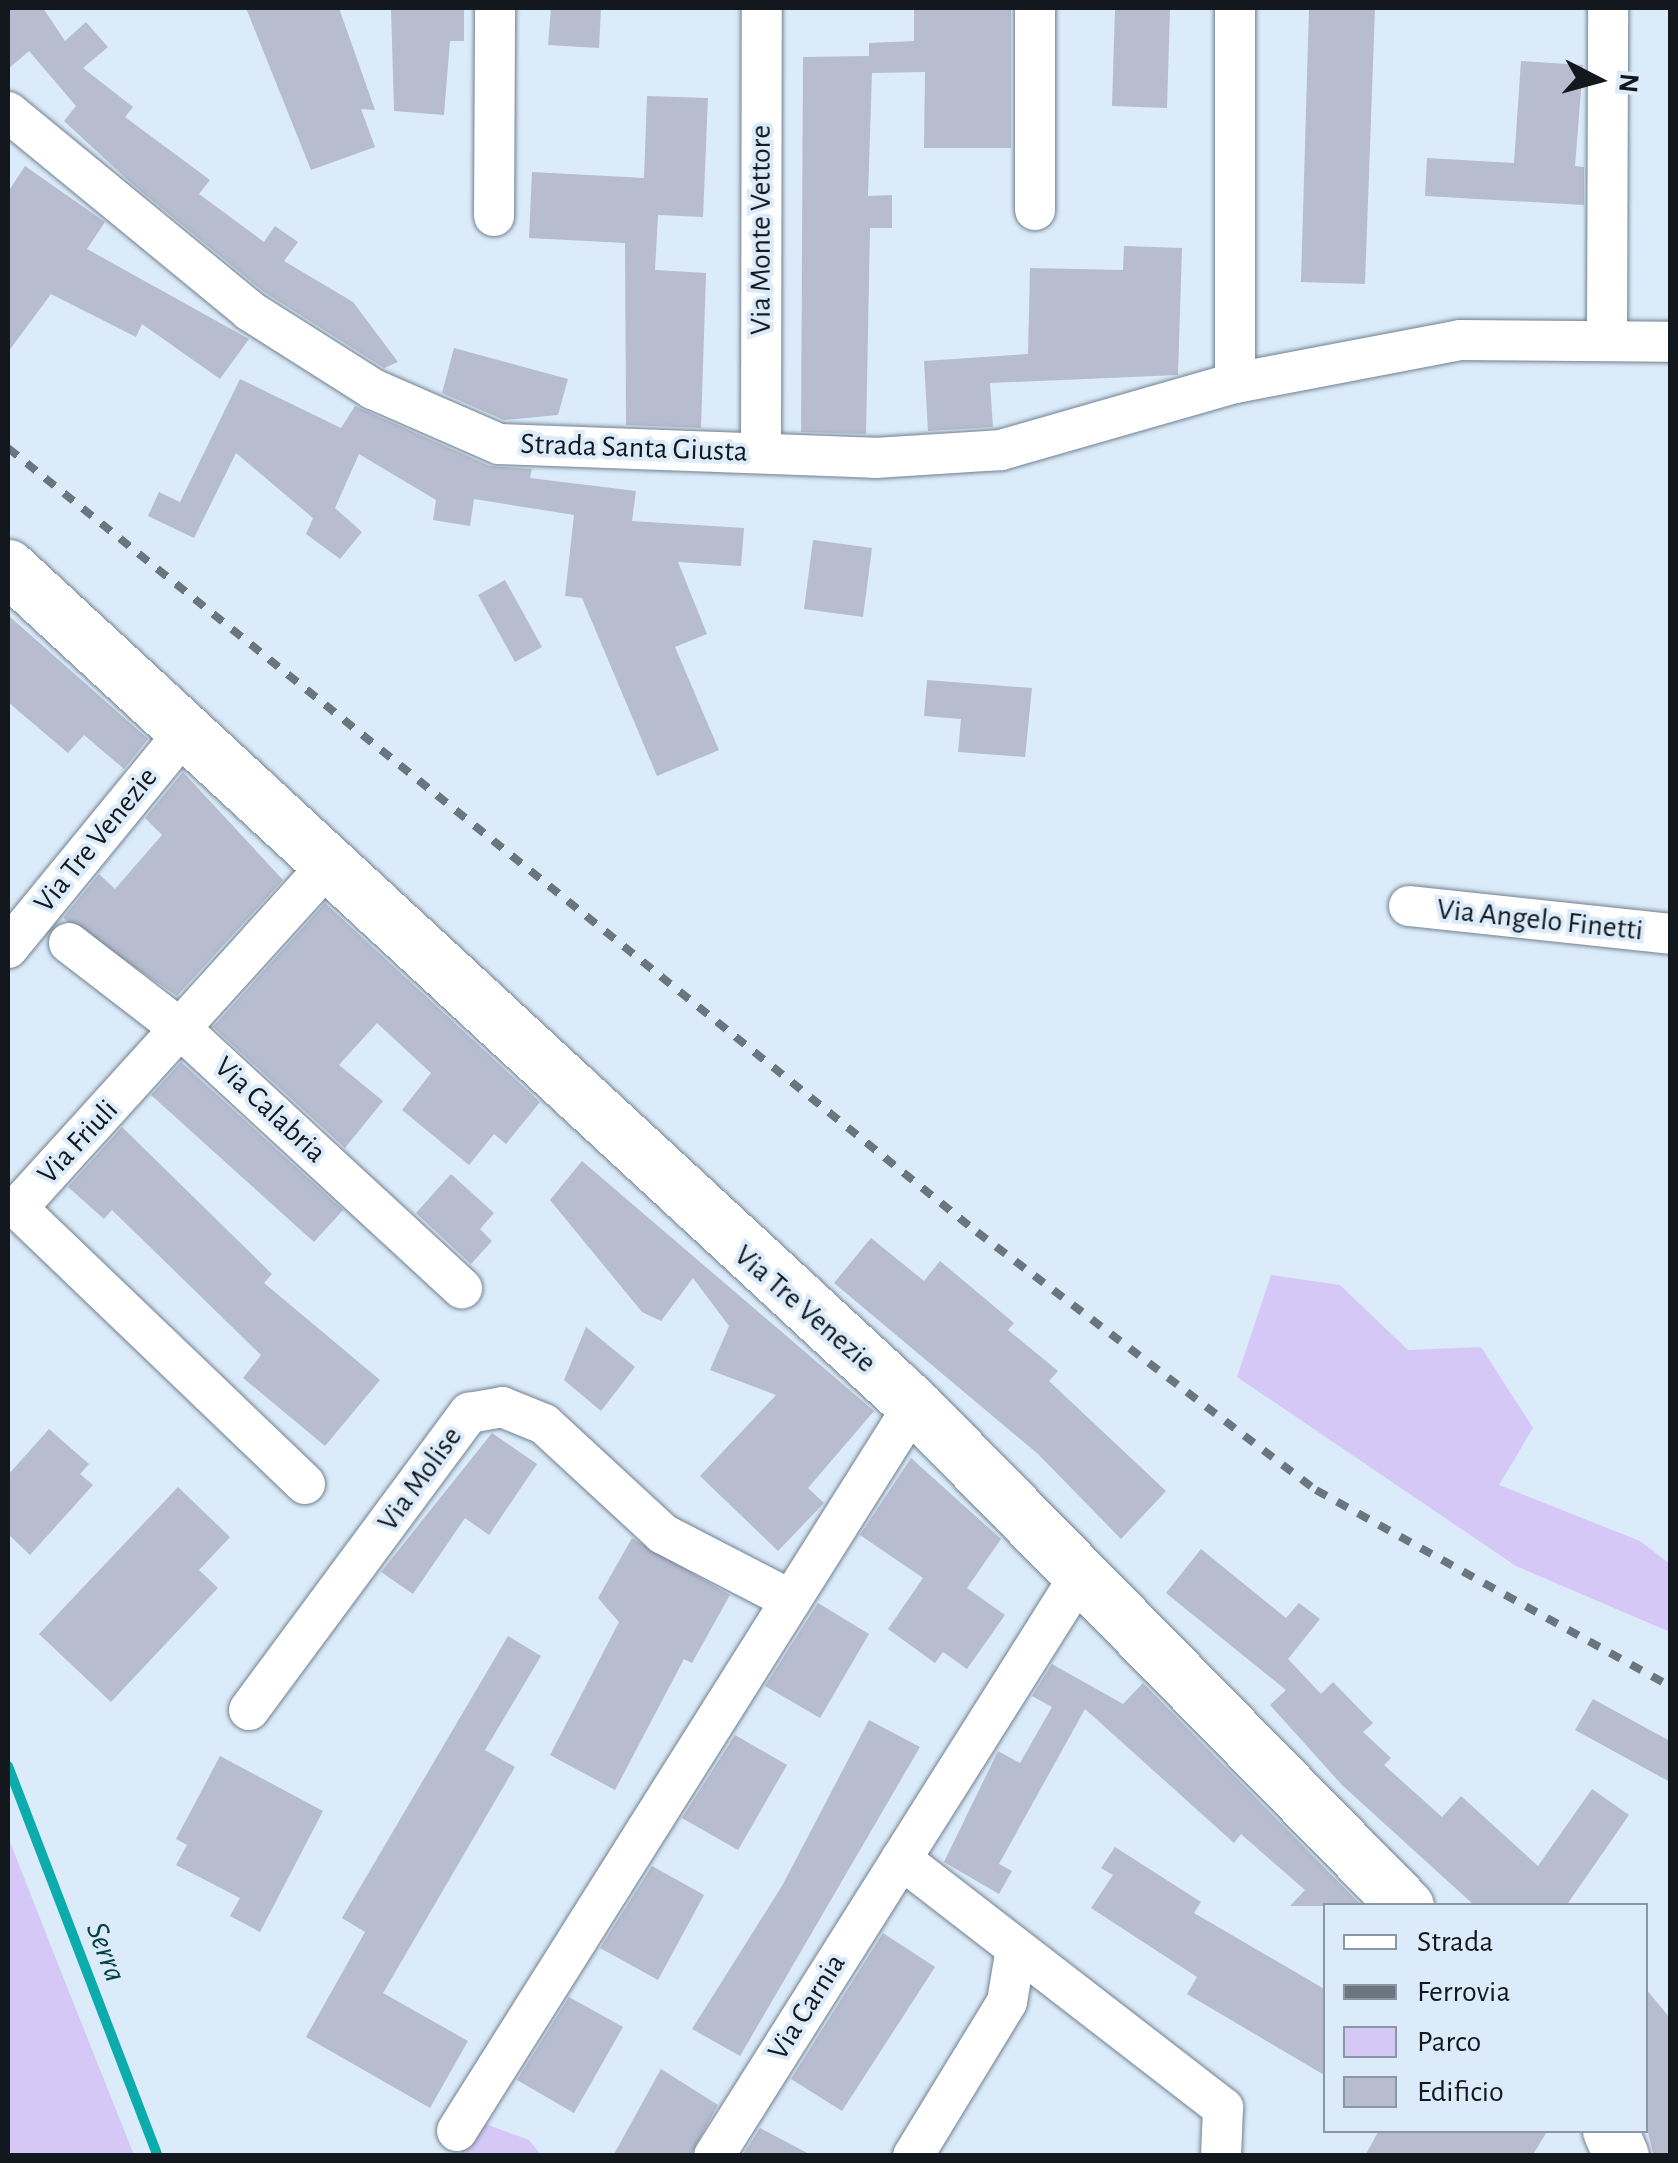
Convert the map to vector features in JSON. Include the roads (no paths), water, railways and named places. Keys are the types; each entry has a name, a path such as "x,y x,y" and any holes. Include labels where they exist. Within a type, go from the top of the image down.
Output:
{"main road":[{"name":"Via Tre Venezie","path":"8,567 325,868 914,1404 1403,1903"}],"street":[{"path":"494,216 495,8"},
{"name":"Via Monte Vettore","path":"761,452 762,8"},
{"path":"1035,8 1035,210"},
{"path":"1235,383 1236,8"},
{"path":"1607,338 1608,8"},
{"name":"Strada Santa Giusta","path":"8,112 250,311 373,389 500,444 761,452 1002,450 1235,383 1460,340 1607,338 1670,342"},
{"name":"Via Tre Venezie","path":"8,948 185,732"},
{"name":"Via Friuli","path":"305,1484 17,1208 325,868"},
{"name":"Via Angelo Finetti","path":"1409,906 1670,934"},
{"name":"Via Calabria","path":"69,943 182,1030 462,1288"},
{"path":"457,2131 914,1404"},
{"name":"Via Molise","path":"250,1710 469,1412 502,1407 544,1424 664,1534 791,1600"},
{"name":"Via Carnia","path":"714,2156 1081,1574"},
{"path":"900,1860 1015,1954 1223,2108 1221,2156"},
{"path":"914,2156 1007,2002 1015,1954"}],"waterway":[{"name":"Serra","path":"8,1766 158,2156"}],"railway":[{"path":"8,448 977,1232 1316,1490 1670,1686"}]}
